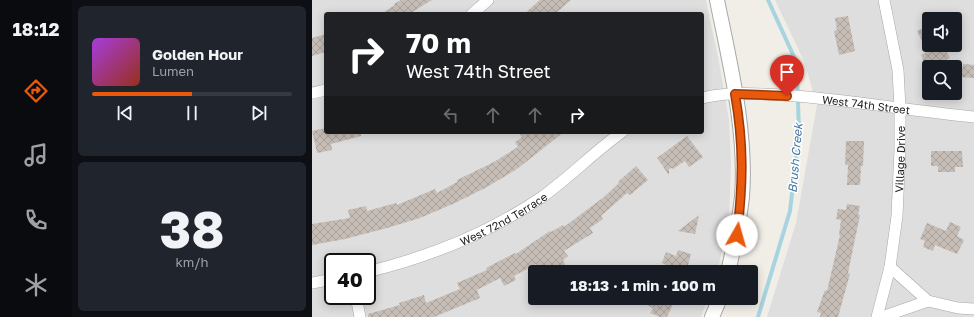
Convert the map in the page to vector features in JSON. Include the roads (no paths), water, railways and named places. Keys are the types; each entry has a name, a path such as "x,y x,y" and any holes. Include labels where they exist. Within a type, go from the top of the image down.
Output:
{"street":[{"path":"474,12 488,0"},
{"path":"717,0 740,122 743,165 742,196 737,235 730,265"},
{"name":"Village Drive","path":"877,317 890,267 897,216 900,108 898,70 884,0"},
{"path":"312,93 324,90"},
{"path":"704,98 715,95 735,94"},
{"name":"West 74th Street","path":"735,94 822,98 974,117"},
{"name":"West 72nd Terrace","path":"376,270 402,264 444,249 496,224 541,197 572,174 620,134"},
{"path":"890,267 928,301 958,308 974,309"},
{"path":"312,283 324,281"},
{"path":"882,317 928,301"},
{"path":"358,305 360,317"},
{"path":"712,317 717,305"}],"waterway":[{"name":"Brush Creek","path":"758,317 790,211 799,132 795,59 768,0"}]}
